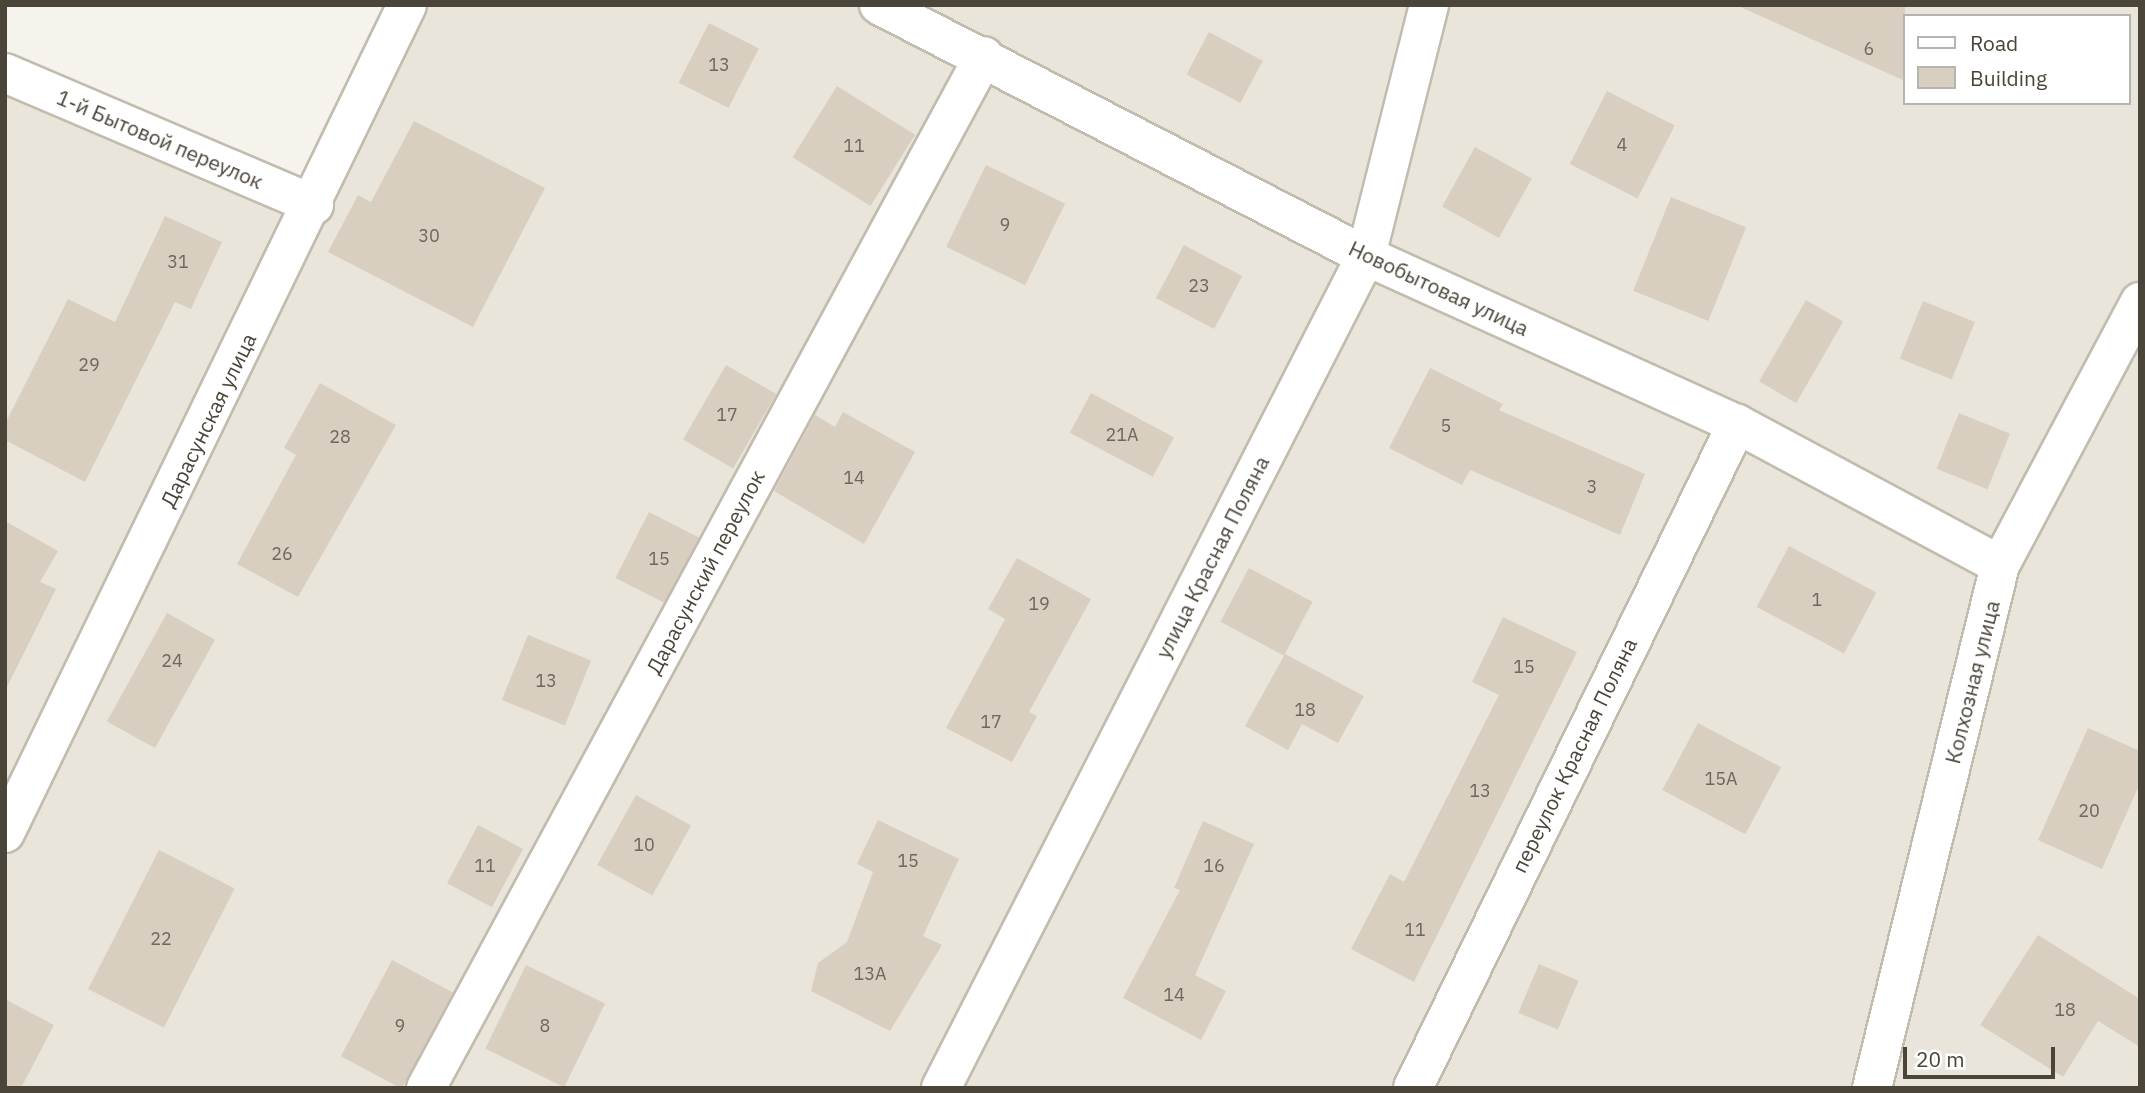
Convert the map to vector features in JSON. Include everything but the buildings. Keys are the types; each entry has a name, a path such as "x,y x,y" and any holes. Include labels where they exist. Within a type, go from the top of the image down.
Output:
{"street":[{"name":"Дарасунская улица","path":"5,833 314,205 407,5"},
{"name":"Новобытовая улица","path":"880,5 984,56 1366,256 1737,424 2000,565"},
{"name":"улица Красная Поляна","path":"941,1088 1366,256 1429,5"},
{"name":"Дарасунский переулок","path":"426,1088 984,56"},
{"name":"1-й Бытовой переулок","path":"5,73 314,205"},
{"name":"Колхозная улица","path":"1872,1088 2000,565 2140,302"},
{"name":"переулок Красная Поляна","path":"1413,1088 1737,424"}],"shaded area":[{"path":"407,5 2140,5 2140,1088 5,1088 5,73 314,205"}]}
